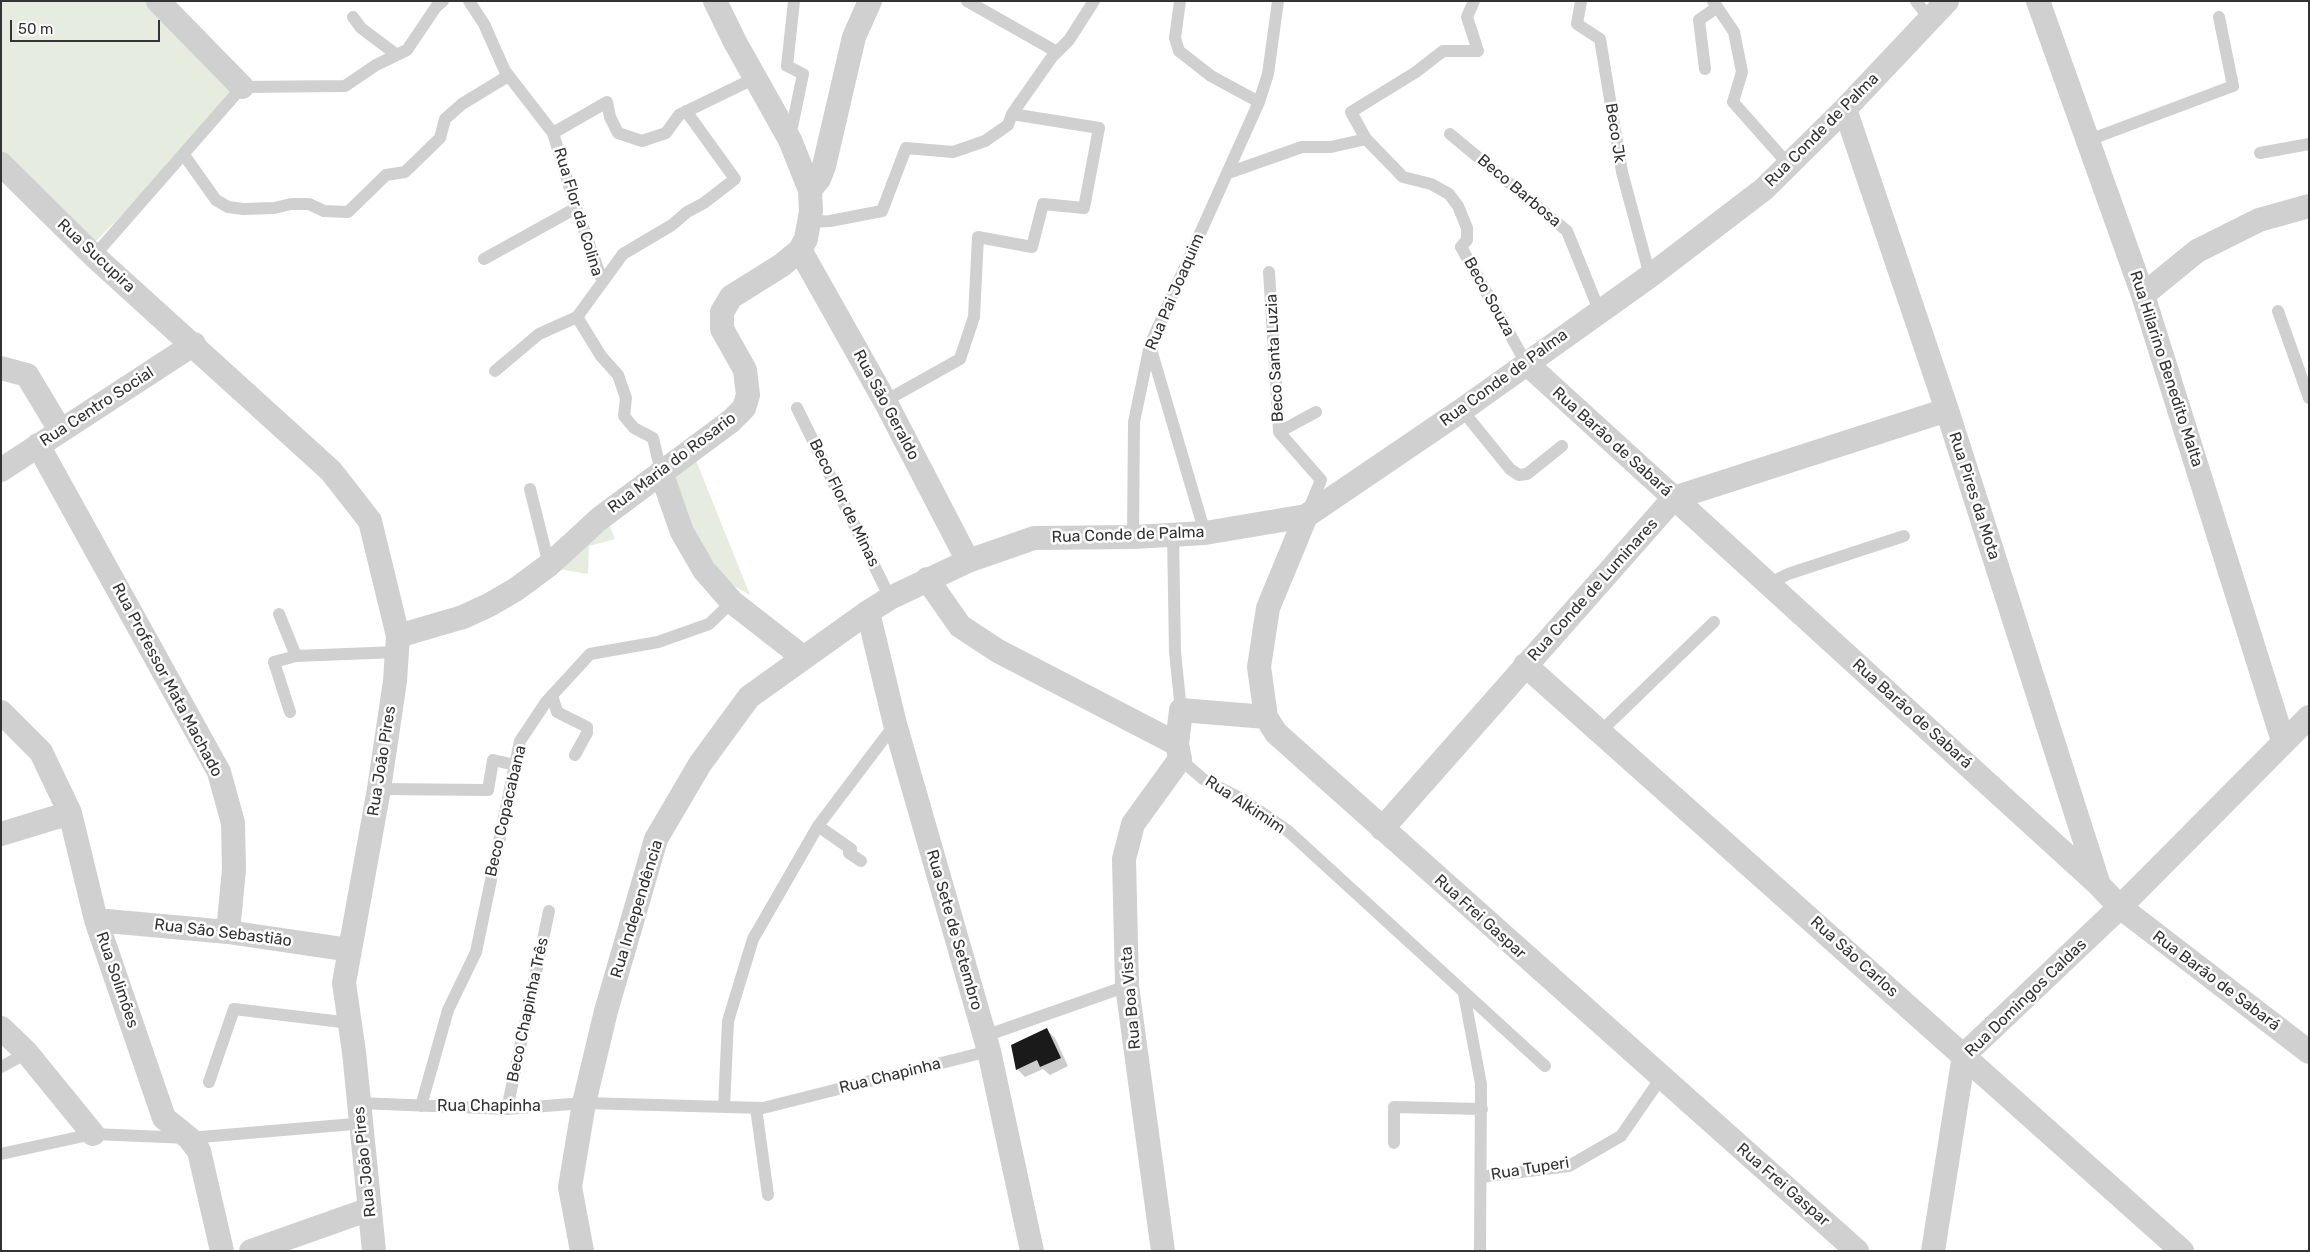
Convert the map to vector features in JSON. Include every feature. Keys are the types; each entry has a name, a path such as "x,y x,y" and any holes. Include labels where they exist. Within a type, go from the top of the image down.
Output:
{"street":[{"path":"158,1 242,87"},
{"name":"Rua Maria do Rosario","path":"397,644 489,605 550,565 599,519 731,421 744,408 748,394 745,370 722,329 722,312 731,297 782,265 800,250 806,239 810,222 810,190 790,140 755,78 716,1"},
{"path":"810,190 824,166 854,37 870,1"},
{"name":"Rua Conde de Palma","path":"968,561 1034,538 1133,537 1205,533 1306,516 1462,410 1599,310 1650,276 1764,190 1845,109 1922,10 1947,1"},
{"name":"Rua Hilarino Benedito Malta","path":"2038,1 2143,295 2283,741"},
{"name":"Rua Pires da Mota","path":"1845,109 1947,410 2098,884"},
{"name":"Rua Sucupira","path":"1,164 94,256 194,344"},
{"path":"2143,295 2197,251 2258,220 2309,206"},
{"name":"Rua São Geraldo","path":"800,250 885,401 968,561"},
{"name":"Rua Centro Social","path":"1,470 194,344"},
{"name":"Rua João Pires","path":"194,344 332,471 370,521 397,644 379,789 344,983 359,1103 374,1251"},
{"name":"Rua Barão de Sabará","path":"1526,363 2098,884 2120,907 2309,1052"},
{"path":"1,368 27,374 60,430"},
{"path":"1674,498 1947,410"},
{"name":"Rua Professor Mata Machado","path":"38,445 219,772 233,823 234,869 228,932"},
{"path":"661,472 682,532 704,570 732,602 804,658"},
{"name":"Rua Conde de Luminares","path":"1382,829 1674,498"},
{"name":"Rua Frei Gaspar","path":"1306,516 1268,608 1259,667 1266,717 1276,734 1857,1251"},
{"name":"Rua Independência","path":"582,1251 570,1187 584,1102 606,1011 656,839 700,764 749,697 890,598 968,561"},
{"name":"Rua Alkimim","path":"927,579 960,626 998,651 1178,752"},
{"name":"Rua Sete de Setembro","path":"868,612 895,724 987,1043 1032,1251"},
{"name":"Rua São Carlos","path":"1526,665 2182,1251"},
{"path":"1178,752 1181,710 1266,717"},
{"name":"Rua Solimões","path":"1,712 41,752 70,813 96,920 164,1118 190,1138 199,1150 222,1251"},
{"name":"Rua Domingos Caldas","path":"1933,1251 1964,1055 2120,907 2283,741 2309,717"},
{"name":"Rua Boa Vista","path":"1163,1251 1126,986 1124,860 1133,824 1178,752"},
{"path":"1,834 70,813"},
{"name":"Rua São Sebastião","path":"96,920 228,932 350,950"},
{"path":"1,1028 27,1053 93,1134"},
{"path":"250,1251 370,1210"}],"lane":[{"path":"94,256 242,87 345,86 407,50 436,7 443,1"},
{"name":"Rua Flor da Colina","path":"469,1 484,24 495,54 508,76 553,133 576,208 602,280 577,317"},
{"path":"790,140 803,74 787,66 794,1"},
{"path":"966,1 1057,52"},
{"path":"810,222 830,221 882,211 906,148 952,152 986,141 1008,125 1012,114 1057,52 1069,40 1094,1"},
{"path":"1180,1 1175,38 1180,51 1211,76 1259,102"},
{"name":"Rua Pai Joaquim","path":"1133,537 1134,422 1150,345 1259,102 1271,60 1278,1"},
{"path":"1228,173 1302,147 1331,147 1366,140 1351,112 1416,72 1443,50 1478,51 1467,17 1474,1"},
{"name":"Beco Jk","path":"1581,1 1577,24 1600,39 1622,172 1650,276"},
{"path":"1706,69 1699,20 1715,4 1734,32 1742,72 1733,102 1788,164"},
{"path":"353,17 361,28 397,55"},
{"path":"2089,140 2233,86 2219,17"},
{"path":"184,155 216,200 228,206 243,209 309,204 324,210 348,212 386,175 405,172 440,138 445,120 462,104 508,76"},
{"path":"553,133 607,102 610,117 618,133 642,141 666,133 679,116 686,111 755,78"},
{"path":"602,280 623,254 672,225 687,212 704,203 734,179 686,111"},
{"path":"885,401 960,359 974,316 978,237 1032,247 1043,204 1084,208 1099,128 1012,114"},
{"name":"Beco Barbosa","path":"1450,134 1567,231 1599,310"},
{"name":"Beco Souza","path":"1366,140 1403,177 1431,184 1449,194 1458,206 1467,228 1467,240 1461,247 1526,363"},
{"path":"2260,153 2309,144"},
{"path":"484,259 576,208"},
{"name":"Beco Santa Luzia","path":"1269,272 1279,432 1321,480 1306,516"},
{"path":"2278,311 2309,398"},
{"path":"495,371 539,334 577,317 601,356 618,375 626,398 624,416 634,428 653,438 661,472"},
{"path":"1150,345 1205,533"},
{"name":"Beco Flor de Minas","path":"797,408 890,598"},
{"path":"1462,410 1510,469 1519,475 1527,474 1562,446"},
{"path":"1279,432 1316,412"},
{"path":"530,489 550,565"},
{"path":"1173,534 1175,652 1181,710"},
{"path":"1768,584 1788,574 1904,536"},
{"name":"Beco Copacabana","path":"420,1106 448,1010 476,952 520,741 552,695 590,654 658,642 710,624 732,602"},
{"path":"279,614 296,656"},
{"path":"1600,732 1714,622"},
{"path":"290,712 274,662 296,656 397,644"},
{"path":"552,695 557,712 587,727 587,733 575,755"},
{"path":"724,1106 728,1021 753,939 818,826 895,724"},
{"name":"Rua Alkimim","path":"1178,752 1203,779 1242,799 1288,831 1464,994 1545,1066"},
{"path":"379,789 488,790 493,760 515,765"},
{"path":"818,826 851,849 849,853 861,861"},
{"name":"Beco Chapinha Três","path":"507,1109 548,911"},
{"name":"Rua Chapinha","path":"359,1103 507,1109 584,1102 763,1108 987,1043 1126,986"},
{"path":"1464,994 1481,1084 1480,1251"},
{"path":"209,1082 234,1009 350,1023"},
{"path":"1,1067 27,1053"},
{"name":"Rua Tuperi","path":"1481,1177 1569,1166 1621,1136 1661,1078"},
{"path":"1,1154 93,1134 190,1138 354,1124 359,1103"},
{"path":"756,1108 768,1195"},
{"path":"1394,1142 1394,1108 1482,1109"}],"shaded area":[{"path":"1,1 156,1 240,86 182,155 91,246 1,161"},
{"path":"693,453 750,595 727,582 691,529 671,466"},
{"path":"607,519 615,539 589,546 588,574 558,569"}],"building":[{"path":"1047,1028 1061,1058 1040,1067 1037,1060 1016,1070 1011,1045"}]}
